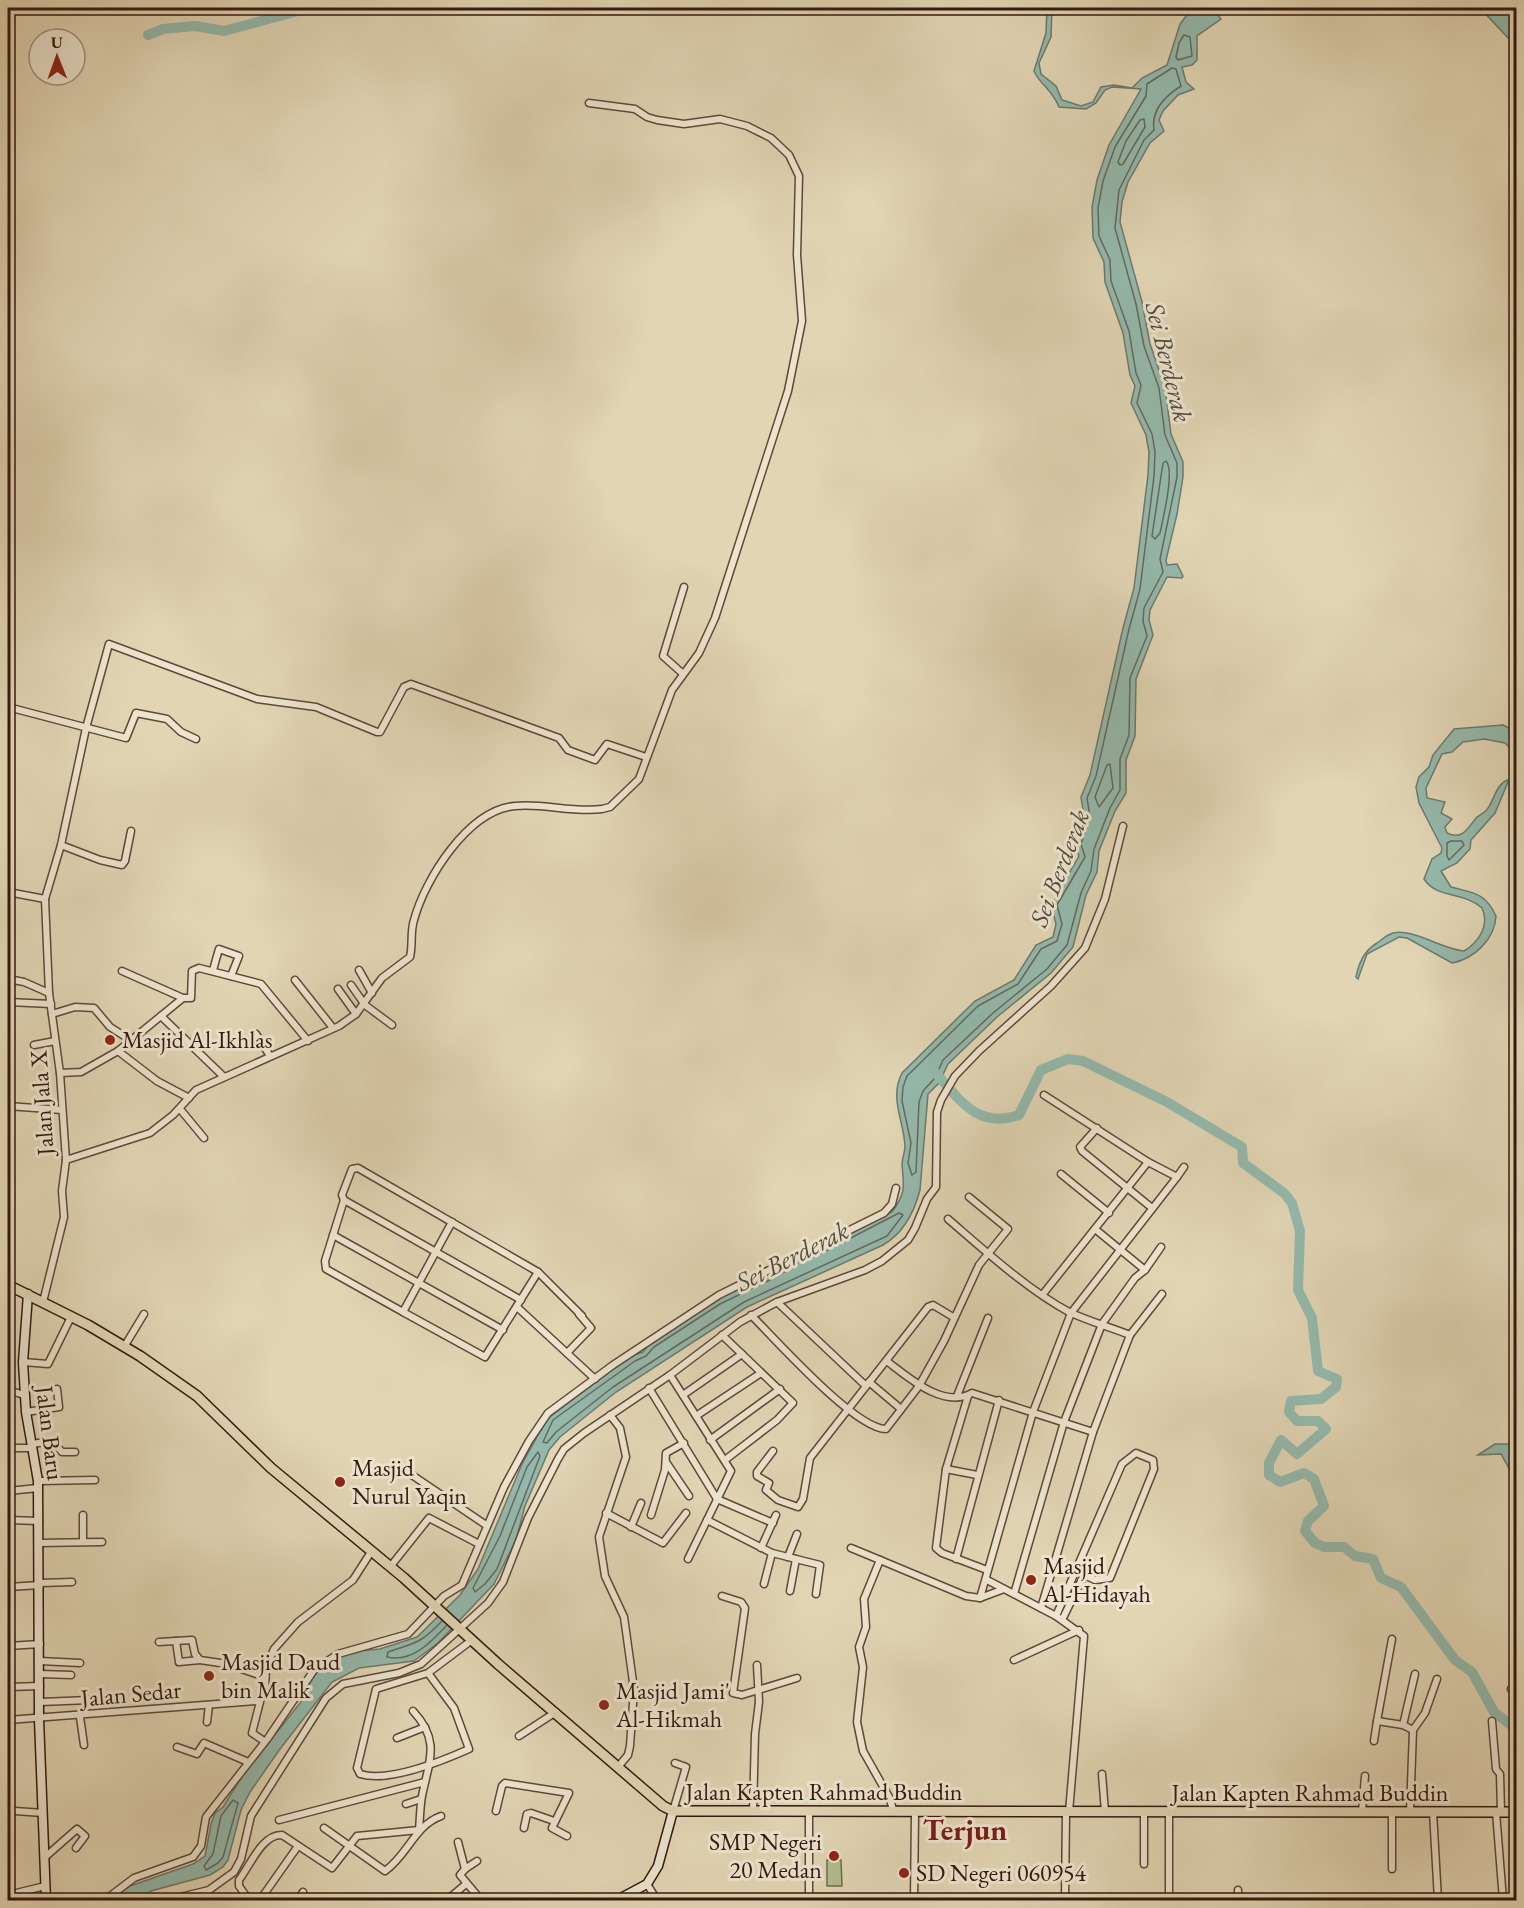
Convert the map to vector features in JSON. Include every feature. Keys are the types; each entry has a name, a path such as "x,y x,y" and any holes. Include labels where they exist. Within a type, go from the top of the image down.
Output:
{"main road":[{"name":"Jalan Kapten Rahmad Buddin","path":"8,1285 71,1317 173,1377 213,1409 262,1459 390,1567 663,1806 673,1811 753,1813 1516,1812"}],"street":[{"path":"66,1160 150,1133 180,1108 196,1090 308,1041 356,1014 365,1005 382,978 410,957 413,922 431,879 448,852 483,819 495,811 516,806 594,810 610,807 639,779 646,757 666,713 672,690 682,673 699,653 716,618 788,391 802,321 797,255 799,176 789,155 771,138 743,125 720,119 684,124 647,117 636,109 589,103"},
{"path":"682,673 663,656 684,587"},
{"name":"Jalan Jala X","path":"43,1302 64,1216 62,1191 66,1160 60,1073 49,993 45,899 61,845 86,728 109,645 257,699 316,707 377,732 380,732 404,687 411,684 559,738 568,750 595,760 607,744 646,757"},
{"path":"8,706 126,738 136,713 167,719 181,732 196,739"},
{"path":"168,1900 209,1890 234,1872 241,1859 251,1816 326,1698 339,1685 411,1669 421,1664 497,1594 528,1518 564,1449 751,1315 777,1302 865,1270 882,1261 908,1239 927,1199 936,1187 937,1112 941,1100 955,1076 1051,986 1085,948 1105,899 1123,826"},
{"path":"61,845 100,860 122,865 131,831"},
{"path":"8,892 45,899"},
{"path":"213,970 220,947 239,956 231,976"},
{"path":"60,1073 81,1072 118,1050 183,998 192,996 192,971 199,968 213,970 264,987 308,1041"},
{"path":"359,970 372,993"},
{"path":"122,971 183,998"},
{"path":"8,979 24,982 49,993"},
{"path":"295,980 333,1028"},
{"path":"351,985 365,1005 392,1025"},
{"path":"338,989 356,1014"},
{"path":"8,1002 51,1004"},
{"path":"52,1014 75,1007 94,1008 110,1027 129,1040"},
{"path":"161,1017 224,1077"},
{"path":"256,1034 270,1056"},
{"path":"34,1045 56,1041"},
{"path":"118,1050 157,1081 188,1099"},
{"path":"1044,1095 1148,1162 1178,1177"},
{"path":"8,1106 62,1110"},
{"path":"180,1108 204,1138"},
{"path":"1097,1128 1080,1147 1082,1150 1152,1208"},
{"path":"1043,1294 1148,1162"},
{"path":"980,1598 1033,1412 1071,1313 1119,1248 1184,1167"},
{"path":"538,1272 484,1357 326,1269 333,1234 344,1200 342,1196 352,1169 358,1168 538,1272 591,1328 567,1353"},
{"path":"1061,1174 1108,1213"},
{"path":"105,1900 134,1878 193,1857 201,1846 206,1817 314,1670 338,1654 408,1634 437,1609 444,1596 457,1590 466,1580 486,1525 529,1441 548,1413 719,1295 884,1213 892,1204 896,1188"},
{"path":"751,1315 848,1411 884,1430 919,1386 944,1341 953,1317 979,1265 1008,1228 969,1197"},
{"path":"344,1200 436,1252 519,1303 595,1379"},
{"path":"948,1219 989,1254 1071,1313 1130,1335"},
{"path":"403,1312 452,1222"},
{"path":"1095,1229 1145,1270"},
{"path":"333,1234 503,1330"},
{"path":"1014,1594 1064,1422 1102,1324 1161,1247"},
{"name":"Jalan Baru","path":"28,1294 23,1362 26,1413 38,1484 41,1584 39,1719 46,1900"},
{"path":"1041,1608 1093,1432 1130,1335 1162,1294"},
{"path":"777,1302 868,1384 901,1409"},
{"path":"773,1451 756,1474 769,1483 766,1490 769,1495 798,1507 803,1499 810,1458 930,1306 953,1317"},
{"path":"124,1347 144,1314"},
{"path":"23,1362 49,1363 71,1317"},
{"path":"957,1396 988,1318"},
{"path":"722,1335 780,1389 792,1404 768,1427 725,1460"},
{"path":"683,1395 742,1354"},
{"path":"888,1362 919,1386 949,1397 968,1396 972,1393 1093,1432"},
{"path":"696,1416 761,1373"},
{"path":"670,1375 725,1460 730,1475 688,1559"},
{"path":"649,1388 717,1499 773,1523"},
{"path":"26,1413 58,1407 57,1389"},
{"path":"710,1440 780,1389"},
{"path":"8,1390 24,1395"},
{"path":"968,1396 945,1469 936,1548 956,1559 987,1570"},
{"path":"956,1559 999,1400"},
{"path":"610,1414 620,1428 626,1457 599,1537 601,1560 605,1576 624,1617 634,1689 630,1746 628,1755 618,1767"},
{"path":"8,1448 52,1441 60,1452 75,1452"},
{"path":"651,1515 666,1462 666,1453 684,1443"},
{"path":"1059,1618 1073,1587 1076,1571 1122,1464 1136,1454 1153,1460 1154,1469 1110,1578 1095,1580 1076,1571"},
{"path":"666,1462 689,1496"},
{"path":"945,1469 977,1475"},
{"path":"406,1471 486,1525"},
{"path":"8,1491 38,1484 94,1480"},
{"path":"631,1527 641,1503"},
{"path":"606,1513 655,1540 664,1542 686,1513"},
{"path":"83,1515 83,1541"},
{"path":"761,1548 776,1515"},
{"path":"390,1567 429,1518 479,1544"},
{"path":"8,1520 39,1521"},
{"path":"707,1520 772,1553 820,1565 816,1594"},
{"path":"788,1557 797,1534"},
{"path":"39,1543 102,1542"},
{"path":"851,1548 966,1596 980,1598 1004,1589"},
{"path":"264,1741 252,1733 259,1699 266,1690 265,1677 268,1660 287,1632 353,1580 371,1552"},
{"path":"764,1584 772,1553"},
{"path":"790,1591 796,1559"},
{"path":"880,1560 864,1599 866,1620 859,1647 863,1667 857,1722 863,1751 889,1797 894,1813"},
{"path":"1073,1587 1084,1575"},
{"path":"987,1580 1059,1618 1078,1630 1084,1640 1067,1812 1065,1900"},
{"path":"8,1587 72,1582"},
{"path":"722,1596 741,1602 745,1608 734,1693 736,1696 797,1678"},
{"path":"1014,1660 1078,1630"},
{"path":"1374,1741 1392,1639"},
{"path":"428,1673 454,1708 469,1748 430,1765 375,1776 360,1774 357,1768 376,1689 428,1673 472,1640"},
{"path":"176,1641 178,1662 200,1660 227,1664 265,1677"},
{"path":"159,1642 194,1641 195,1654 200,1660"},
{"path":"8,1646 40,1644"},
{"path":"40,1661 80,1663"},
{"path":"753,1813 757,1665"},
{"path":"40,1674 71,1675"},
{"path":"1403,1725 1415,1674"},
{"path":"1410,1812 1413,1730 1425,1713 1437,1679"},
{"path":"8,1687 40,1686"},
{"path":"40,1702 115,1699"},
{"name":"Jalan Sedar","path":"8,1720 80,1717 259,1699"},
{"path":"207,1722 209,1705"},
{"path":"412,1711 425,1727 432,1749 421,1799 419,1830"},
{"path":"519,1736 556,1712"},
{"path":"80,1717 84,1745"},
{"path":"1377,1721 1403,1725 1413,1730"},
{"path":"1492,1721 1496,1769 1500,1774 1498,1812 1503,1900"},
{"path":"397,1738 425,1727"},
{"path":"177,1747 197,1754 204,1743 248,1762"},
{"path":"617,1900 647,1884 658,1866 686,1767 675,1763"},
{"path":"1102,1774 1105,1812"},
{"path":"1362,1812 1365,1776"},
{"path":"279,1820 425,1782"},
{"path":"496,1811 502,1786 505,1783 569,1793 554,1821 554,1830 567,1836"},
{"path":"406,1804 421,1799"},
{"path":"15,1811 43,1813"},
{"path":"1144,1812 1144,1864"},
{"path":"1169,1812 1169,1900"},
{"path":"1392,1812 1392,1869"},
{"path":"1432,1812 1438,1900"},
{"path":"524,1828 527,1814 531,1813 554,1821"},
{"path":"809,1813 809,1900"},
{"path":"914,1900 915,1813"},
{"path":"324,1828 385,1871 419,1830 430,1820 441,1816"},
{"path":"44,1858 77,1829 85,1836 76,1848"},
{"path":"249,1900 238,1884 266,1840 275,1834 282,1835 332,1868 359,1835 419,1830"},
{"path":"458,1842 465,1869"},
{"path":"260,1900 298,1846"},
{"path":"477,1862 459,1874 481,1900"},
{"path":"448,1900 466,1884"},
{"path":"647,1884 657,1900"},
{"path":"8,1895 45,1886"},
{"path":"1238,1890 1238,1900"},
{"path":"298,1900 303,1892"}],"green space":[{"path":"827,1860 841,1860 842,1886 827,1886"}],"water":[{"name":"Sei Berderak","path":"1047,8 1052,8 1051,37 1039,63 1041,74 1056,86 1062,100 1081,106 1093,102 1101,87 1114,85 1132,88 1142,78 1167,65 1180,24 1192,8 1213,8 1221,19 1197,36 1197,60 1192,65 1182,67 1186,82 1194,89 1178,95 1163,111 1159,120 1164,131 1150,143 1128,182 1122,202 1120,222 1142,302 1150,344 1165,387 1171,434 1183,462 1177,514 1166,560 1167,565 1177,564 1183,576 1182,578 1167,577 1150,610 1149,620 1153,635 1136,679 1135,736 1126,760 1126,793 1115,811 1099,851 1097,872 1086,895 1073,947 1051,973 997,1017 948,1064 939,1083 928,1094 920,1190 915,1207 897,1235 883,1245 747,1307 616,1392 560,1437 549,1450 525,1506 516,1540 494,1584 438,1643 414,1661 359,1668 332,1682 250,1792 241,1810 228,1860 223,1867 210,1875 151,1891 137,1900 110,1900 130,1886 193,1864 205,1856 215,1813 223,1807 258,1751 266,1746 304,1698 308,1683 318,1671 347,1652 380,1649 417,1637 460,1595 478,1569 522,1464 547,1419 631,1356 643,1352 651,1342 717,1299 892,1212 900,1200 903,1185 902,1165 905,1146 897,1100 898,1082 902,1073 975,1001 1014,980 1036,945 1053,937 1056,924 1051,905 1079,856 1075,845 1084,816 1081,797 1090,775 1134,588 1149,452 1146,435 1131,403 1135,386 1130,375 1123,333 1105,282 1104,262 1093,238 1092,207 1097,180 1109,145 1141,89 1112,87 1105,90 1096,103 1086,109 1059,107 1053,95 1034,71 1046,33"},
{"path":"1480,8 1507,8 1511,15 1516,17 1516,43 1509,39"},
{"path":"1503,725 1516,732 1516,754 1505,743 1484,739 1463,742 1452,752 1442,754 1426,788 1427,798 1445,802 1441,813 1452,819 1445,827 1447,833 1457,835 1465,832 1477,817 1486,811 1500,785 1507,780 1508,782 1495,813 1471,840 1470,849 1457,863 1441,871 1451,887 1472,892 1487,902 1496,916 1492,932 1482,947 1468,957 1452,963 1407,938 1399,937 1367,954 1358,979 1357,972 1365,953 1391,934 1409,933 1464,951 1482,932 1485,921 1482,908 1467,899 1436,890 1424,879 1432,859 1441,853 1442,848 1419,803 1416,787 1419,777 1429,767 1433,755 1454,729"},
{"path":"1495,1444 1516,1444 1516,1481 1501,1454 1478,1455"}],"waterway":[{"path":"148,35 163,29 195,26 224,31 298,11 301,8"},
{"path":"932,1069 969,1108 991,1118 1004,1118 1019,1115 1041,1070 1068,1059 1083,1061 1167,1102 1242,1147 1243,1163 1284,1193 1292,1203 1300,1231 1298,1290 1312,1318 1318,1371 1337,1379 1336,1387 1321,1399 1291,1401 1289,1412 1297,1421 1318,1421 1326,1429 1297,1454 1281,1440 1269,1463 1269,1475 1280,1482 1304,1473 1314,1479 1324,1506 1308,1521 1305,1531 1315,1543 1324,1547 1344,1547 1355,1556 1373,1559 1381,1578 1401,1587 1455,1660 1472,1672 1494,1712 1516,1729"},
{"path":"1516,1745 1514,1759 1516,1763"}],"place":[{"name":"Masjid Al-Ikhlas","path":"110,1040"},
{"name":"Masjid Nurul Yaqin","path":"340,1482"},
{"name":"Masjid Al-Hidayah","path":"1031,1580"},
{"name":"Masjid Daud bin Malik","path":"209,1676"},
{"name":"Masjid Jami' Al-Hikmah","path":"604,1705"},
{"name":"SMP Negeri 20 Medan","path":"834,1856"},
{"name":"SD Negeri 060954","path":"904,1873"}],"district":[{"name":"Terjun","path":"965,1830"}]}
